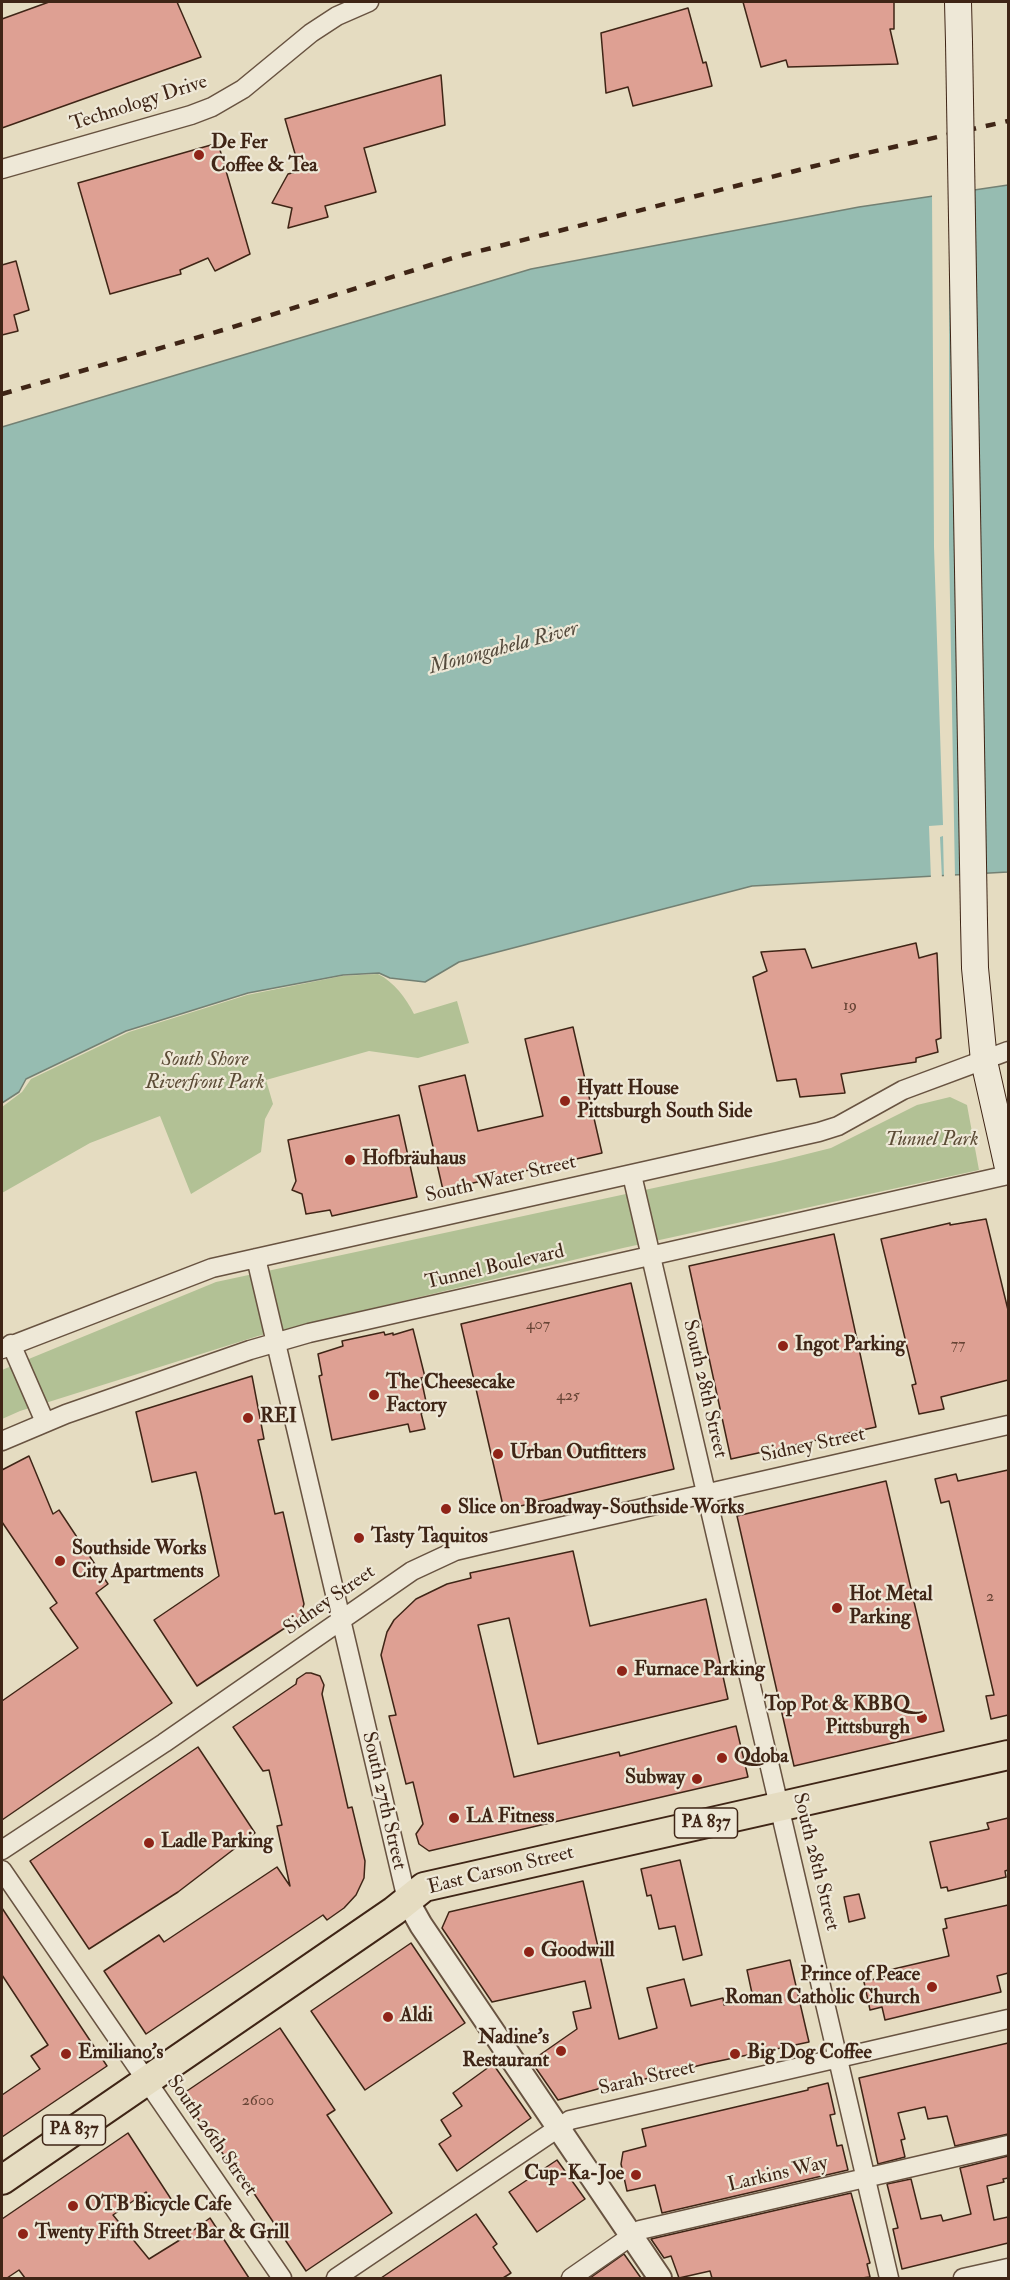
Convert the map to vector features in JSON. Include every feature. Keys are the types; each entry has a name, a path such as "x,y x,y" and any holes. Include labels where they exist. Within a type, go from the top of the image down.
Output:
{"main road":[{"path":"958,2 975,968 984,1061 1008,1168"},
{"name":"East Carson Street","path":"2,2180 424,1887 1008,1755"}],"street":[{"name":"Technology Drive","path":"2,169 212,107 257,79 317,29 337,16 369,2"},
{"name":"South Water Street","path":"6,1347 212,1268 819,1132 838,1126 903,1090 1008,1051"},
{"name":"South 28th Street","path":"632,1175 889,2278"},
{"name":"Tunnel Boulevard","path":"2,1441 45,1422 276,1342 309,1333 1008,1175"},
{"name":"South 27th Street","path":"256,1258 407,1900 421,1925 557,2129 660,2278"},
{"path":"6,1347 45,1422"},
{"name":"Sidney Street","path":"2,1850 164,1743 412,1571 455,1551 1008,1425"},
{"name":"South 26th Street","path":"2,1870 282,2278"},
{"name":"Sarah Street","path":"336,2278 570,2120 1008,2019"},
{"name":"Larkins Way","path":"571,2278 640,2230 1008,2145"},
{"path":"963,2278 1008,2268"}],"green space":[{"name":"South Shore Riverfront Park","path":"378,974 399,991 414,1014 457,1001 469,1043 418,1058 369,1051 266,1080 273,1104 265,1119 261,1152 191,1194 160,1116 90,1143 2,1193 2,1107 22,1092 31,1079 129,1032 247,995 342,976"},
{"name":"Tunnel Park","path":"950,1097 967,1105 979,1170 623,1248 258,1336 20,1411 2,1419 2,1370 216,1282 831,1148 917,1105"}],"water":[{"name":"Monongahela River","path":"1008,185 1008,872 752,886 459,962 425,982 390,978 379,973 343,975 248,993 126,1031 26,1079 19,1092 2,1103 2,427 531,269 859,207"}],"pier":[{"path":"949,190 949,544 955,878 944,879 943,836 940,837 942,879 931,880 929,826 943,825 934,547 932,193"}],"building":[{"path":"49,2 177,2 201,57 2,128 2,19"},
{"path":"743,2 894,2 894,29 890,29 898,64 788,67 786,60 761,67"},
{"path":"688,8 703,63 706,62 712,86 633,106 628,87 606,93 601,33"},
{"path":"441,75 445,125 364,148 376,192 325,206 328,217 288,228 292,208 272,203 288,174 300,171 285,119"},
{"path":"218,143 250,254 215,271 208,258 180,270 181,274 110,294 78,183"},
{"path":"16,261 29,310 14,315 18,331 2,335 2,265"},
{"path":"916,943 919,958 937,953 941,1038 936,1040 938,1052 916,1058 916,1062 841,1074 845,1093 800,1097 796,1079 777,1081 753,977 767,971 761,952 805,949 812,968"},
{"name":"Hyatt House Pittsburgh South Side","path":"573,1027 602,1153 443,1190 419,1086 465,1075 478,1131 543,1116 525,1039"},
{"name":"Hofbräuhaus","path":"399,1115 417,1197 332,1216 330,1210 306,1214 302,1194 292,1190 296,1181 288,1140"},
{"path":"986,1219 1008,1310 1008,1380 941,1397 944,1409 919,1414 912,1385 916,1384 881,1239 950,1223 950,1225"},
{"name":"Ingot Parking","path":"834,1234 876,1427 731,1459 689,1266"},
{"path":"631,1283 674,1469 504,1510 461,1324"},
{"name":"The Cheesecake Factory","path":"413,1329 425,1377 421,1378 428,1411 421,1413 425,1429 410,1432 408,1424 332,1440 319,1376 322,1375 318,1354 343,1346 342,1341 384,1332 385,1335 393,1333 393,1335"},
{"path":"252,1376 264,1439 258,1440 275,1514 283,1512 304,1604 300,1616 294,1622 197,1686 154,1620 219,1576 201,1493 196,1472 152,1482 136,1412"},
{"path":"29,1456 53,1514 59,1510 108,1584 96,1593 172,1703 2,1820 2,1701 78,1648 50,1608 57,1603 2,1522 2,1470"},
{"path":"1008,1470 1008,1715 991,1719 986,1696 994,1695 949,1501 941,1503 935,1479 956,1474 958,1481"},
{"name":"Hot Metal Parking","path":"886,1481 944,1731 794,1766 737,1516"},
{"path":"573,1551 590,1626 706,1599 728,1699 538,1744 509,1618 478,1625 514,1777 619,1752 620,1756 736,1726 748,1777 429,1851 419,1844 416,1834 423,1824 413,1782 406,1784 389,1716 396,1715 381,1655 387,1632 394,1620 416,1599 447,1584 471,1578 470,1573"},
{"path":"306,1673 320,1676 324,1685 322,1694 348,1808 352,1807 365,1861 364,1878 356,1895 344,1908 327,1920 323,1915 146,2034 104,1971 159,1935 164,1942 277,1867 290,1886 277,1826 282,1825 269,1770 263,1771 233,1727 296,1684 297,1679"},
{"name":"Ladle Parking","path":"198,1747 255,1833 178,1892 89,1949 30,1861"},
{"path":"1008,1818 1006,1877 948,1891 947,1887 941,1888 930,1842 989,1829 987,1823"},
{"path":"680,1860 702,1955 683,1960 675,1926 659,1929 651,1895 647,1896 641,1869"},
{"path":"583,1881 619,2039 657,2028 647,1988 684,1979 691,2006 723,1998 724,2005 753,1998 747,1970 790,1960 809,2042 705,2064 613,2087 612,2085 558,2100 531,2061 577,2029 573,2012 591,2008 585,1981 492,2002 442,1928 449,1912"},
{"path":"859,1894 865,1918 849,1922 844,1897"},
{"name":"Prince of Peace Roman Catholic Church","path":"1008,1905 1008,1973 997,1976 1001,1992 885,2020 882,2007 870,2010 864,1982 886,1976 885,1971 949,1956 943,1929 947,1928 945,1919"},
{"path":"2,1908 107,2066 2,2137 2,2095 40,2069 31,2056 48,2045 2,1975"},
{"name":"Aldi","path":"411,1943 465,2023 365,2090 311,2011"},
{"path":"280,2028 335,2110 327,2115 392,2213 306,2271 241,2174 238,2175 181,2095"},
{"path":"1008,2043 1008,2134 955,2146 947,2116 928,2119 925,2107 898,2113 905,2139 901,2140 905,2157 878,2164 859,2078"},
{"path":"493,2064 531,2118 457,2171 439,2144 451,2136 441,2120 462,2106 453,2093"},
{"path":"828,2083 835,2114 830,2115 837,2146 842,2145 848,2170 662,2213 655,2185 627,2191 621,2164 623,2152 646,2146 642,2129 808,2090 808,2088"},
{"path":"128,2133 171,2199 157,2208 146,2192 113,2215 149,2259 210,2218 249,2278 25,2278 19,2270 7,2278 2,2278 2,2219"},
{"path":"1008,2156 1008,2178 1003,2179 1004,2182 987,2186 994,2220 1008,2217 1008,2243 902,2269 893,2229 898,2228 887,2184 911,2179 921,2219 941,2215 943,2221 971,2214 960,2168"},
{"path":"557,2160 585,2199 537,2232 509,2192"},
{"path":"851,2193 870,2263 867,2264 870,2277 712,2278 710,2271 679,2278 671,2256 664,2258 651,2239"},
{"path":"476,2214 497,2244 493,2247 511,2273 503,2278 381,2278"},
{"path":"624,2254 641,2278 590,2278"}],"railway":[{"path":"2,394 223,330 456,257 854,156 1008,121"}],"place":[{"name":"De Fer Coffee & Tea","path":"199,155"},
{"name":"Hyatt House Pittsburgh South Side","path":"565,1101"},
{"name":"Hofbräuhaus","path":"350,1160"},
{"name":"Ingot Parking","path":"783,1346"},
{"name":"The Cheesecake Factory","path":"374,1395"},
{"name":"REI","path":"248,1418"},
{"name":"Urban Outfitters","path":"498,1454"},
{"name":"Slice on Broadway-Southside Works","path":"446,1509"},
{"name":"Tasty Taquitos","path":"359,1538"},
{"name":"Southside Works City Apartments","path":"60,1561"},
{"name":"Hot Metal Parking","path":"837,1608"},
{"name":"Furnace Parking","path":"622,1671"},
{"name":"Top Pot & KBBQ Pittsburgh","path":"922,1718"},
{"name":"Qdoba","path":"722,1758"},
{"name":"Subway","path":"697,1779"},
{"name":"LA Fitness","path":"454,1818"},
{"name":"Ladle Parking","path":"149,1843"},
{"name":"Goodwill","path":"529,1952"},
{"name":"Prince of Peace Roman Catholic Church","path":"932,1987"},
{"name":"Aldi","path":"388,2017"},
{"name":"Nadine's Restaurant","path":"561,2051"},
{"name":"Emiliano's","path":"66,2054"},
{"name":"Big Dog Coffee","path":"735,2054"},
{"name":"Cup-Ka-Joe","path":"636,2175"},
{"name":"OTB Bicycle Cafe","path":"73,2206"},
{"name":"Twenty Fifth Street Bar & Grill","path":"23,2234"}]}
